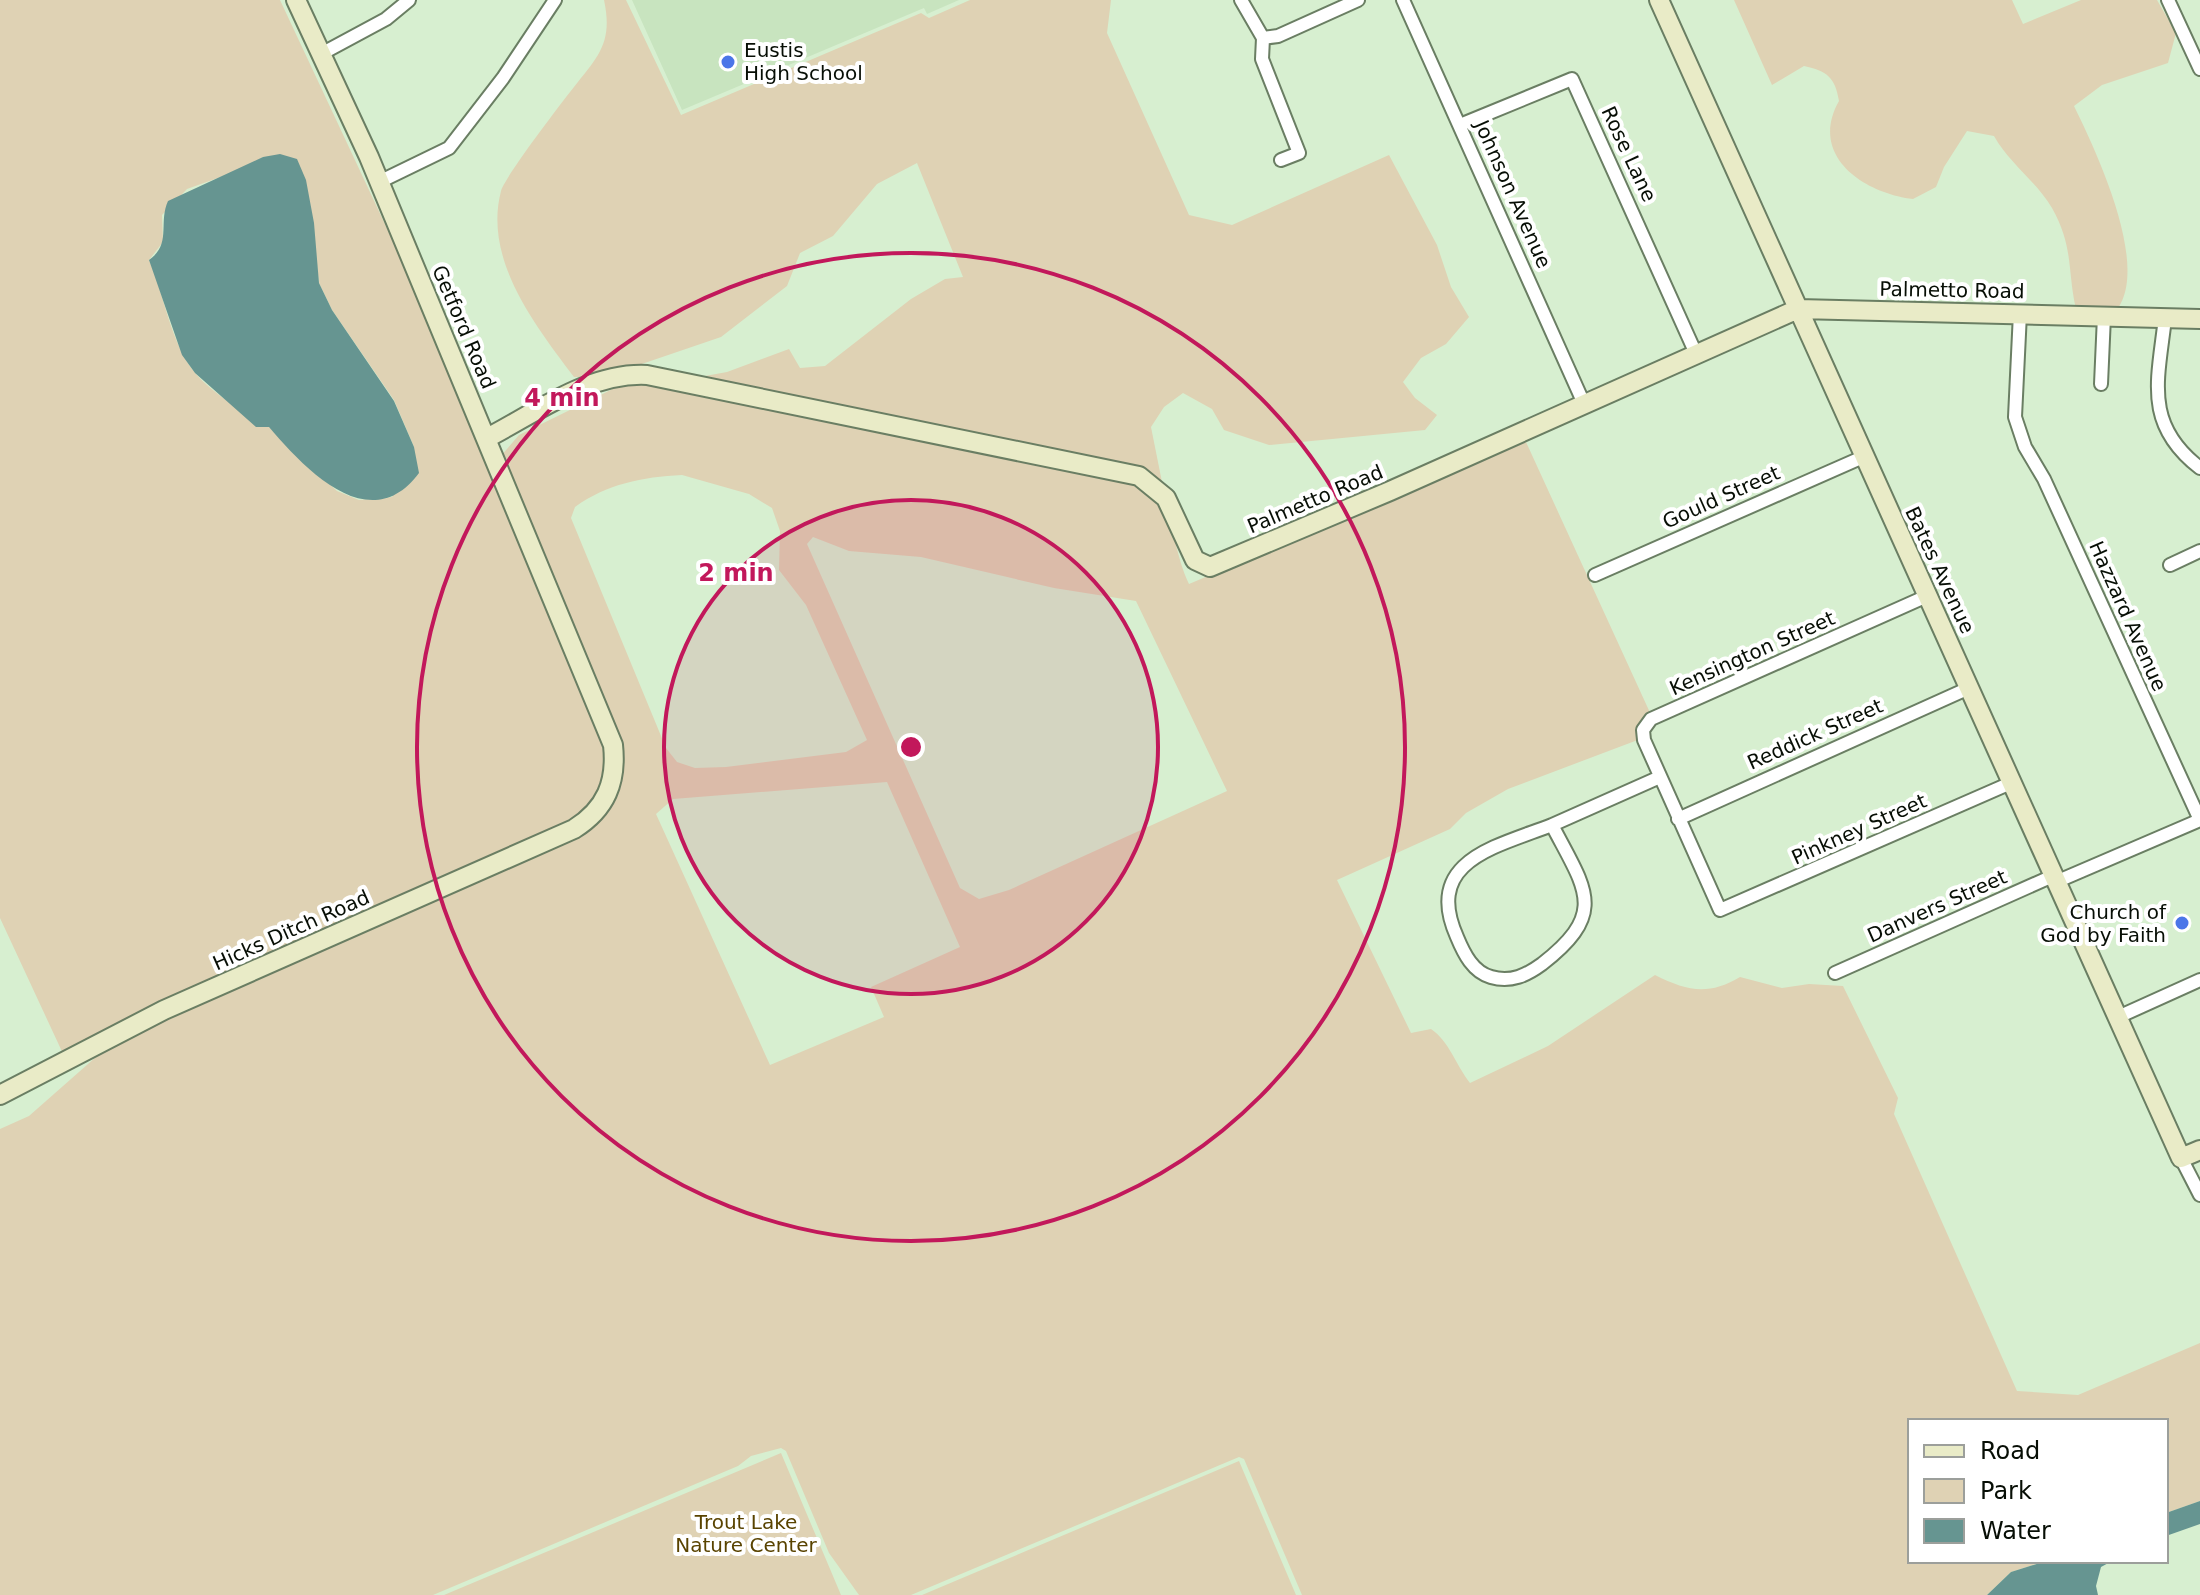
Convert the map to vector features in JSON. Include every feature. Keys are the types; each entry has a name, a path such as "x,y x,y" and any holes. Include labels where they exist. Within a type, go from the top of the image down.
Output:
{"street":[{"name":"Getford Road","path":"296,0 379,182 613,745 615,767 611,789 600,808"},
{"path":"321,54 386,19 409,0"},
{"path":"379,182 449,148 503,78 555,0"},
{"path":"1241,0 1263,38 1262,59 1299,153 1281,160"},
{"path":"1263,38 1278,36 1358,0"},
{"name":"Johnson Avenue","path":"1403,0 1585,406"},
{"name":"Bates Avenue","path":"1659,0 2181,1158"},
{"path":"2168,0 2200,69"},
{"name":"Rose Lane","path":"1460,125 1572,79 1697,356"},
{"name":"Palmetto Road","path":"487,438 601,379 622,374 647,375 1139,476 1166,498 1195,560 1210,567 1585,406 1798,309 2200,319"},
{"name":"Hazzard Avenue","path":"2020,313 2014,394 2017,430 2044,479 2200,820"},
{"path":"2101,384 2104,316"},
{"path":"2165,318 2156,388 2160,416 2174,445 2200,468"},
{"name":"Gould Street","path":"1595,575 1863,457"},
{"path":"2170,565 2200,551"},
{"name":"Kensington Street","path":"1720,910 1644,740 1643,730 1651,719 1927,596"},
{"name":"Reddick Street","path":"1678,819 1969,688"},
{"path":"1552,825 1585,899 1583,923 1562,948 1530,973 1510,979 1488,977 1473,965 1456,935 1446,907 1449,885 1474,859 1660,777"},
{"name":"Pinkney Street","path":"1720,910 2013,782"},
{"name":"Hicks Ditch Road","path":"0,1095 164,1010 574,829 600,808"},
{"name":"Danvers Street","path":"1835,973 2200,820"},
{"path":"2118,1017 2200,980"},
{"path":"2200,1150 2181,1158 2200,1195"}],"shaded area":[{"name":"Eustis High School","path":"632,0 959,0 927,14 924,8 682,110"}],"green space":[{"path":"0,0 280,0 406,269 607,747 605,788 584,816 65,1058 0,918","holes":["263,157 310,203 319,283 332,310 394,400 414,447 392,497 359,500 337,491 268,426 256,426 203,381 180,348 149,260 163,242 162,215 187,189 243,169"]},
{"path":"604,0 626,0 681,115 921,13 929,18 970,0 1111,0 1107,33 1189,215 1232,225 1389,155 1437,245 1451,287 1469,317 1446,344 1421,358 1403,382 1415,398 1437,415 1425,430 1269,445 1224,430 1212,409 1183,393 1164,407 1151,427 1163,487 694,378 727,372 789,349 800,368 825,366 911,299 945,279 963,277 917,163 877,184 833,236 800,253 787,286 721,337 630,368 593,377 574,377 516,291 499,242 497,217 505,183 602,48 607,27"},
{"path":"1734,0 2012,0 2023,24 2081,0 2157,0 2176,33 2168,63 2102,85 2074,106 2106,178 2124,236 2126,288 2118,308 2076,309 2067,247 2059,222 2046,198 1994,136 1967,131 1944,167 1936,187 1913,199 1876,189 1860,180 1836,155 1831,139 1831,121 1839,101 1829,76 1804,66 1772,85"},
{"path":"633,379 1136,481 1150,492 1166,515 1189,584 1526,442 1652,717 1643,738 1508,789 1466,813 1450,829 1337,880 1411,1033 1431,1029 1437,1034 1470,1083 1548,1046 1655,975 1677,985 1698,989 1718,987 1740,977 1782,988 1809,984 1843,986 1898,1098 1894,1114 2017,1391 2078,1395 2200,1343 2200,1501 2168,1512 2168,1419 1908,1419 1908,1563 2040,1563 2011,1572 1987,1595 1302,1595 1244,1459 1239,1457 911,1595 859,1595 829,1553 786,1451 781,1448 751,1456 738,1466 433,1595 0,1595 0,1129 29,1116 113,1042 576,833 621,768 501,456 519,435","holes":["682,475 749,494 772,508 780,531 779,570 806,605 867,740 846,752 695,768 677,762 666,748 571,518 575,507 587,499 612,487 653,478","813,537 849,551 921,557 1054,588 1136,601 1227,791 1009,890 979,899 960,888 807,544","887,782 960,947 871,987 884,1017 770,1065 656,814 673,799"]},
{"name":"Trout Lake Nature Center","path":"781,1453 841,1595 444,1595"},
{"path":"1239,1461 1296,1595 922,1595"}],"water":[{"path":"280,154 297,159 306,180 314,223 319,283 332,310 394,401 414,447 419,473 400,492 380,500 359,499 319,477 269,427 256,427 195,373 182,355 149,260 160,247 168,201 263,157"},
{"path":"2200,1501 2200,1524 2168,1535 2168,1512"},
{"path":"2040,1563 2108,1563 2101,1567 2096,1586 2098,1595 1987,1595 2011,1572"}],"place":[{"name":"Eustis High School","path":"728,62"},
{"name":"Church of God by Faith","path":"2182,923"}]}
